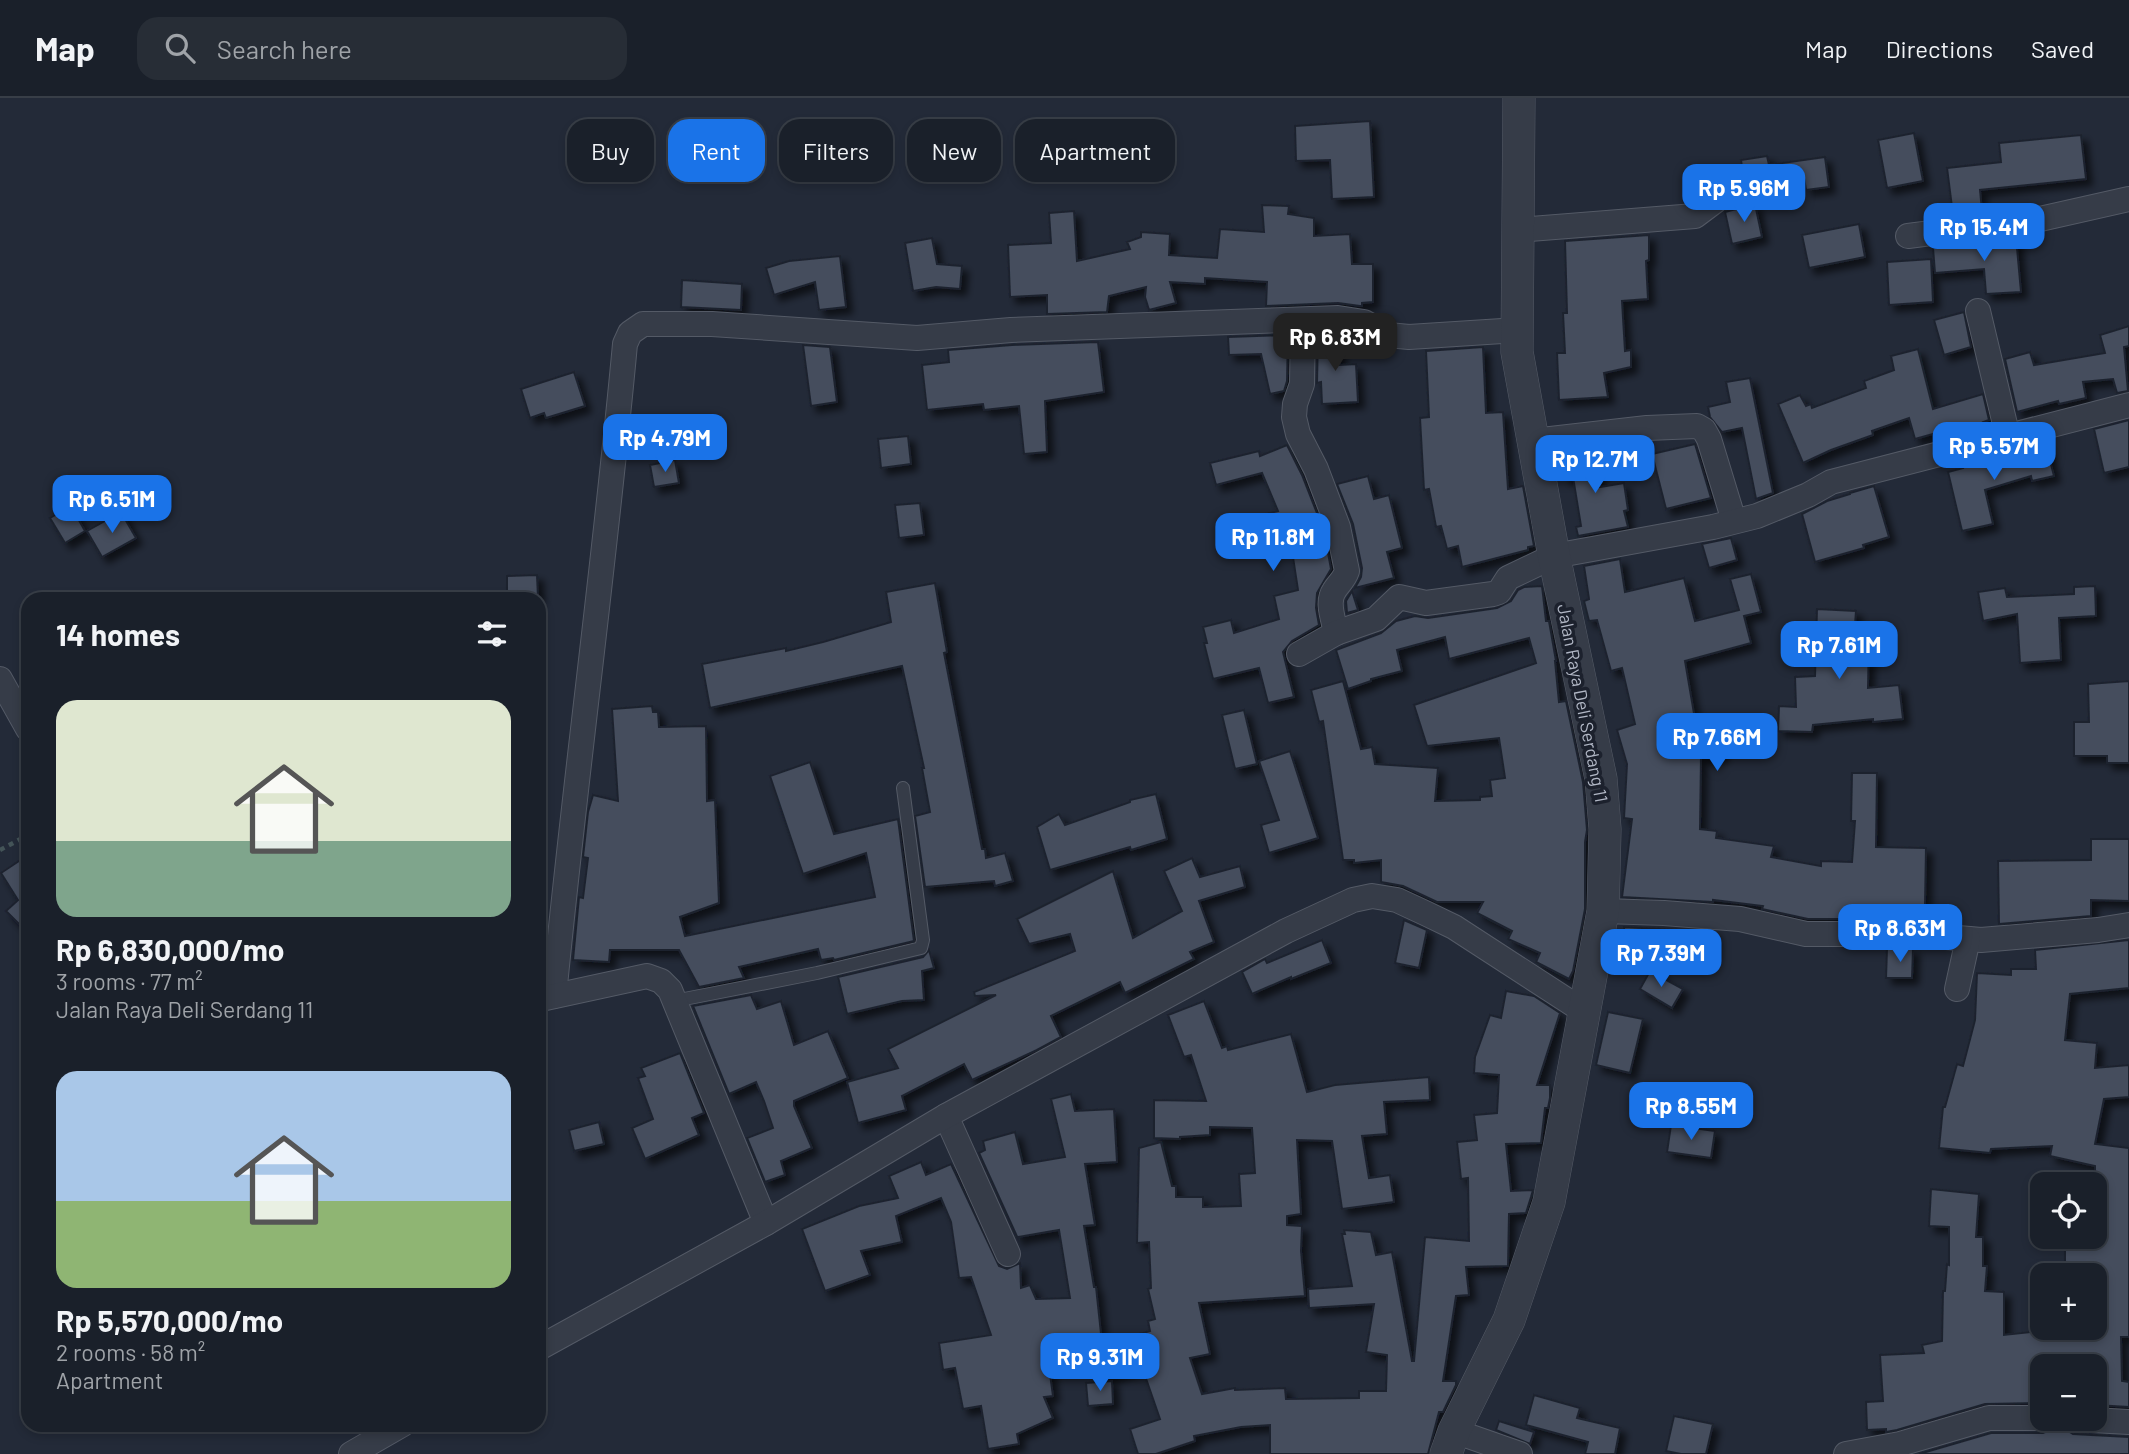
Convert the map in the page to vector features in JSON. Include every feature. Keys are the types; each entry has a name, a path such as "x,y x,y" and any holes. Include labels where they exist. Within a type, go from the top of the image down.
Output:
{"street":[{"name":"Jalan Raya Deli Serdang 11","path":"1450,1442 1509,1320 1549,1202 1603,911 1605,829 1601,779 1554,556 1517,352 1519,98"},
{"path":"1908,236 2040,219 2129,198"},
{"path":"1518,230 1695,216 1715,201"},
{"path":"1978,311 2008,437"},
{"path":"766,1223 670,990 661,981 647,976 546,998 610,505 625,344 635,327 643,324 712,324 917,338 1011,330 1352,318 1388,335 1409,337 1518,330"},
{"path":"1303,320 1302,384 1294,417 1298,435 1316,469 1338,527 1347,571 1330,602 1336,632"},
{"path":"1299,654 1336,632 1376,619 1399,597 1426,603 1493,594 1499,592 1508,578 1554,556 1713,527 1784,506 1831,482 2129,405"},
{"path":"1533,440 1647,428 1698,426 1709,439 1734,521"},
{"path":"0,679 21,716"},
{"path":"546,1344 766,1223 946,1116 1286,931 1353,900 1372,896 1396,900 1454,927 1585,1012"},
{"path":"1603,911 1740,919 1806,934 1912,934 1968,939 2022,938 2129,925"},
{"path":"1956,989 1968,939"},
{"path":"946,1116 1008,1254"},
{"path":"1846,1454 1900,1444 1989,1419 2030,1418"},
{"path":"2107,1421 2129,1422"},
{"path":"351,1454 389,1432"},
{"path":"1450,1442 1520,1454"}],"lane":[{"path":"674,1001 817,973 921,948 923,940 903,788"}],"path":[{"path":"0,850 21,839"}],"building":[{"path":"1370,121 1374,197 1332,199 1330,160 1296,161 1295,126"},
{"path":"1914,133 1923,181 1887,188 1878,140"},
{"path":"2081,135 2086,179 1980,190 1982,211 1953,215 1947,168 2001,162 1999,143"},
{"path":"1767,156 1769,165 1825,157 1829,187 1806,190 1804,178 1745,188 1741,160"},
{"path":"1755,204 1762,237 1732,244 1725,212"},
{"path":"1262,205 1289,206 1288,214 1314,218 1314,236 1350,234 1352,264 1373,264 1373,302 1362,303 1362,306 1338,303 1266,306 1267,282 1205,278 1205,284 1170,282 1176,303 1149,310 1145,297 1146,287 1109,296 1107,312 1047,314 1047,295 1010,297 1008,245 1051,243 1049,213 1074,211 1077,261 1130,249 1127,242 1141,237 1141,232 1170,234 1169,255 1217,258 1220,229 1264,232"},
{"path":"1859,224 1865,257 1809,268 1802,235"},
{"path":"1649,235 1649,260 1646,261 1648,299 1622,301 1625,351 1631,350 1631,367 1604,373 1608,397 1559,400 1557,353 1565,353 1563,313 1567,313 1565,241"},
{"path":"2016,237 2021,292 1986,294 1984,269 1935,273 1933,248"},
{"path":"932,238 937,264 962,266 960,289 936,287 913,291 905,243"},
{"path":"840,256 846,307 819,310 815,282 774,295 766,268 789,261"},
{"path":"1931,259 1933,302 1889,305 1887,262"},
{"path":"682,280 742,284 741,310 681,307"},
{"path":"1964,312 1971,347 1944,355 1934,320"},
{"path":"2129,326 2129,346 2124,347 2128,391 2117,393 2113,379 2083,382 2086,398 2059,404 2058,401 2017,412 2005,359 2030,352 2034,365 2105,353 2100,335"},
{"path":"1338,333 1340,365 1356,364 1358,402 1322,404 1321,382 1317,383 1318,334"},
{"path":"1288,335 1287,381 1284,391 1270,394 1261,354 1229,355 1228,337"},
{"path":"1098,342 1104,392 1045,401 1047,452 1024,454 1019,406 984,410 983,404 927,410 922,365 949,362 948,350"},
{"path":"803,345 830,347 837,402 811,406"},
{"path":"1483,347 1486,413 1503,412 1508,489 1523,486 1534,546 1528,547 1528,550 1462,567 1458,546 1447,549 1441,526 1436,527 1429,489 1424,490 1420,418 1429,417 1426,351"},
{"path":"1918,349 1933,409 1983,394 1989,420 1983,422 1985,427 1953,435 1951,429 1915,439 1909,418 1872,431 1873,435 1803,463 1778,404 1800,395 1806,406 1811,404 1812,408 1866,388 1864,381 1894,370 1891,356"},
{"path":"574,372 585,406 546,418 544,413 530,418 521,389"},
{"path":"1750,378 1773,493 1756,499 1742,428 1722,432 1710,417 1708,407 1730,402 1726,382"},
{"path":"2129,420 2129,467 2104,473 2094,429"},
{"path":"908,436 911,464 881,468 878,439"},
{"path":"1695,444 1711,498 1666,509 1652,454"},
{"path":"1287,445 1324,531 1331,569 1317,593 1319,625 1292,641 1283,652 1294,697 1268,703 1259,668 1213,679 1203,627 1231,620 1234,633 1279,619 1274,596 1298,590 1289,531 1234,545 1229,523 1278,511 1262,473 1216,485 1210,463 1259,451 1260,456"},
{"path":"2046,445 2054,476 2032,481 2031,476 1985,490 1993,524 1962,531 1948,472 1963,468 1962,464"},
{"path":"1597,449 1600,487 1624,483 1628,510 1624,511 1628,527 1578,536 1576,527 1581,526 1573,477 1565,478 1563,453"},
{"path":"675,460 679,483 654,487 650,465"},
{"path":"1368,476 1374,499 1389,495 1402,548 1387,552 1394,578 1355,588 1362,568 1353,524 1337,484"},
{"path":"1874,486 1889,537 1863,545 1864,548 1815,562 1802,514 1827,501"},
{"path":"920,503 924,535 899,538 895,505"},
{"path":"71,506 85,531 65,543 50,518"},
{"path":"121,512 136,538 102,557 87,531"},
{"path":"1731,538 1737,560 1709,568 1702,544"},
{"path":"1620,559 1625,592 1684,578 1695,621 1739,610 1730,579 1751,574 1761,612 1744,616 1751,643 1685,661 1698,737 1720,735 1722,755 1701,757 1700,829 1717,831 1716,838 1774,846 1771,857 1821,866 1821,861 1852,862 1855,821 1851,821 1852,773 1877,773 1876,847 1926,848 1925,905 1879,905 1878,919 1808,919 1762,909 1763,906 1713,900 1622,897 1632,819 1624,818 1627,764 1617,730 1635,724 1622,668 1611,671 1597,620 1589,621 1584,601 1589,599 1584,566"},
{"path":"537,575 538,592 507,592 507,576"},
{"path":"935,583 947,652 944,653 982,849 985,849 986,858 1005,853 1013,881 995,886 994,881 925,887 915,816 930,812 924,768 902,666 710,708 702,664 786,648 786,651 891,622 886,592"},
{"path":"1542,586 1546,621 1549,621 1556,661 1559,702 1566,701 1583,782 1587,830 1585,909 1573,971 1569,979 1536,962 1540,953 1508,939 1512,931 1477,913 1483,902 1437,902 1403,886 1381,882 1381,860 1354,863 1354,860 1343,860 1323,721 1319,722 1311,690 1343,681 1361,749 1372,747 1375,764 1438,768 1435,801 1480,800 1480,797 1492,796 1490,780 1505,778 1499,738 1427,746 1414,705 1536,663 1529,638 1449,659 1445,637 1397,650 1402,671 1371,679 1348,689 1336,650 1381,633 1396,621 1415,616 1428,618 1497,608 1511,601 1518,590 1524,587"},
{"path":"2095,586 2096,616 2059,618 2061,660 2020,663 2017,614 1983,621 1978,592 2005,588 2007,597 2074,594 2074,587"},
{"path":"1352,591 1358,610 1347,613 1346,601"},
{"path":"1817,609 1856,611 1854,638 1869,638 1868,688 1899,685 1903,719 1813,725 1812,732 1778,731 1779,706 1796,707 1795,677 1815,676"},
{"path":"2129,681 2129,763 2107,763 2107,756 2074,756 2074,722 2089,722 2088,684"},
{"path":"652,706 653,712 658,712 659,727 706,726 707,801 715,800 719,903 680,917 685,936 875,897 866,853 803,874 770,776 810,762 834,834 898,819 914,941 834,960 821,960 818,949 739,967 744,978 699,987 679,950 610,950 609,962 573,960 579,897 583,898 588,858 583,857 588,812 593,795 618,801 612,709"},
{"path":"1244,710 1257,764 1235,769 1222,715"},
{"path":"1290,751 1318,838 1269,853 1261,825 1279,820 1259,761"},
{"path":"1156,794 1167,839 1050,870 1037,827 1059,814 1065,825 1130,800"},
{"path":"2091,839 2129,839 2129,901 2091,900 2091,916 1999,924 1998,861 2091,860"},
{"path":"1192,858 1200,877 1240,866 1245,887 1199,901 1214,942 1190,952 1194,959 1125,993 1120,982 1051,1016 1061,1037 1037,1050 972,1080 964,1064 902,1096 906,1110 858,1123 847,1082 898,1068 888,1049 996,995 975,996 974,992 1075,951 1070,934 1029,944 1017,919 1113,871 1133,938 1182,911 1164,871"},
{"path":"21,860 21,926 6,911 18,900 1,873"},
{"path":"1404,920 1427,930 1419,968 1395,963"},
{"path":"1624,927 1713,932 1712,956 1659,956 1663,949 1625,951"},
{"path":"1322,940 1331,963 1252,994 1242,972 1265,959 1267,963"},
{"path":"2129,940 2129,988 2070,994 2065,1040 2097,1043 2095,1068 2129,1065 2129,1097 2104,1099 2095,1144 2129,1148 2129,1337 2121,1337 2122,1381 2129,1382 2129,1407 2107,1406 2107,1354 2030,1354 2030,1403 1985,1404 1897,1430 1867,1430 1866,1402 1883,1401 1880,1355 1924,1353 1922,1345 1942,1341 1943,1291 1947,1264 1949,1265 1949,1227 1929,1226 1931,1189 1979,1194 1976,1237 1983,1237 1983,1266 1987,1266 1985,1291 2004,1292 2004,1335 2030,1332 2030,1340 2107,1340 2107,1263 2065,1263 2065,1249 2107,1249 2107,1172 2095,1172 2095,1166 2050,1156 2052,1146 1991,1149 1990,1153 1939,1148 1943,1107 1957,1064 1963,1066 1975,1020 1977,973 2011,975 2011,969 2036,969 2035,950"},
{"path":"1887,949 1913,949 1912,978 1886,978"},
{"path":"929,950 934,968 922,971 924,1000 902,1001 847,1014 838,977 923,957"},
{"path":"1650,971 1683,989 1672,1008 1640,989"},
{"path":"1506,991 1534,996 1560,1013 1537,1085 1550,1085 1550,1098 1548,1108 1545,1108 1541,1143 1506,1144 1511,1191 1533,1190 1526,1213 1509,1214 1508,1266 1466,1267 1469,1295 1456,1296 1443,1381 1456,1381 1456,1385 1443,1412 1439,1412 1428,1454 1270,1454 1270,1425 1241,1427 1194,1436 1195,1441 1156,1454 1138,1454 1130,1429 1160,1419 1142,1367 1102,1379 1094,1347 1150,1331 1148,1321 1155,1319 1148,1289 1151,1288 1149,1242 1137,1243 1139,1148 1161,1142 1172,1186 1176,1186 1176,1197 1203,1197 1203,1207 1241,1206 1239,1174 1255,1173 1252,1128 1210,1127 1210,1135 1180,1139 1154,1138 1154,1100 1206,1101 1191,1055 1184,1057 1168,1015 1204,1001 1222,1048 1227,1046 1228,1050 1291,1034 1307,1092 1335,1085 1429,1077 1430,1100 1384,1102 1387,1134 1362,1136 1369,1178 1390,1175 1394,1202 1342,1209 1332,1141 1297,1140 1301,1214 1287,1216 1287,1225 1302,1226 1305,1296 1199,1303 1210,1354 1190,1358 1202,1394 1235,1388 1285,1388 1286,1399 1359,1398 1359,1391 1386,1391 1387,1355 1366,1352 1374,1304 1309,1308 1308,1289 1352,1286 1342,1234 1345,1234 1344,1230 1371,1232 1376,1255 1392,1252 1414,1361 1425,1237 1469,1241 1468,1178 1461,1179 1457,1142 1477,1140 1474,1115 1497,1113 1499,1075 1474,1073 1475,1057 1490,1015 1501,1018"},
{"path":"751,995 757,1009 781,1001 794,1045 828,1031 848,1078 794,1101 812,1148 781,1161 785,1175 765,1182 747,1138 773,1128 764,1101 756,1082 729,1094 693,1006"},
{"path":"1608,1012 1643,1019 1630,1073 1596,1065"},
{"path":"680,1053 704,1113 692,1118 699,1135 645,1159 632,1128 653,1119 638,1078 645,1076 641,1068"},
{"path":"1071,1094 1075,1111 1114,1109 1117,1162 1085,1164 1095,1225 1084,1226 1096,1287 1102,1343 1046,1344 1053,1396 1044,1397 1053,1418 1017,1434 1019,1444 988,1449 981,1406 963,1409 955,1368 943,1370 939,1343 991,1335 971,1277 959,1278 951,1222 941,1198 896,1216 902,1242 861,1251 870,1275 825,1291 802,1229 859,1206 898,1198 889,1176 921,1162 926,1175 951,1164 999,1266 1007,1269 1020,1263 1021,1288 1030,1285 1036,1299 1070,1298 1059,1230 1018,1237 1019,1241 979,1153 985,1150 983,1141 1015,1132 1023,1164 1065,1157 1051,1099"},
{"path":"599,1122 604,1144 574,1151 569,1130"},
{"path":"1671,1125 1715,1131 1711,1158 1667,1152"},
{"path":"1112,1381 1113,1404 1088,1406 1086,1383"},
{"path":"1534,1395 1580,1408 1577,1418 1620,1428 1615,1454 1585,1454 1588,1442 1526,1425"},
{"path":"1674,1416 1713,1424 1706,1454 1666,1451"},
{"path":"1499,1421 1534,1432 1530,1444 1496,1430"},
{"path":"2068,1431 2073,1434 2129,1437 2129,1454 1919,1454 1991,1433"}]}
